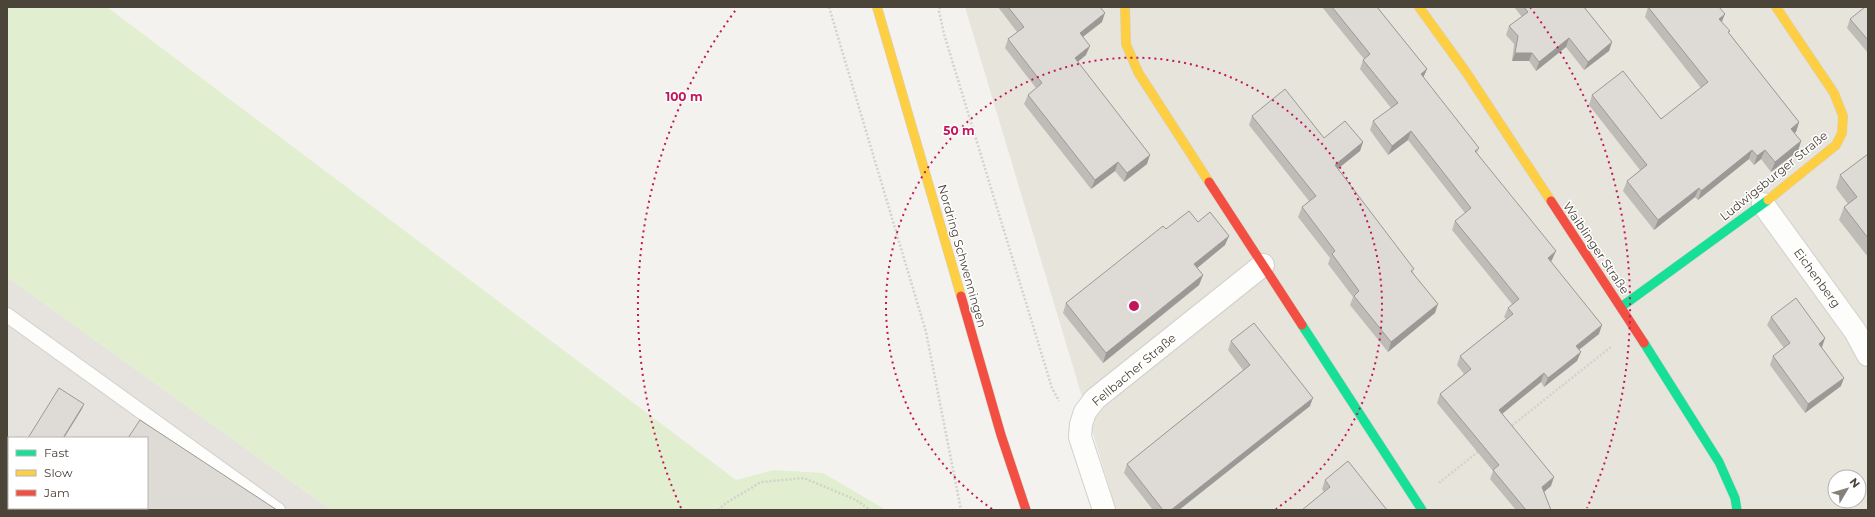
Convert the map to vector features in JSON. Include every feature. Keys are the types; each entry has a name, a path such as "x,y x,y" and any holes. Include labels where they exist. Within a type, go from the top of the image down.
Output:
{"street":[{"name":"Nordring Schwenningen","path":"877,7 1001,435 1026,510"},
{"path":"1125,7 1126,44 1138,72 1422,510"},
{"name":"Waiblinger Straße","path":"1419,7 1466,72 1621,308 1719,462 1735,498 1737,510"},
{"name":"Ludwigsburger Straße","path":"1621,308 1763,204 1836,145 1842,133 1842,116 1834,93 1776,7"},
{"name":"Eichenberg","path":"1763,204 1855,331 1868,355"},
{"name":"Fellbacher Straße","path":"1104,510 1080,437 1081,424 1085,412 1095,399 1264,265"}],"lane":[{"path":"7,315 278,510"}],"path":[{"path":"829,7 926,332 961,510"},
{"path":"940,7 939,11 944,34 1052,388 1063,409 1081,424"},
{"path":"1504,432 1634,329"},
{"path":"1416,501 1485,447"},
{"path":"718,510 726,503 761,482 804,478 856,500 870,510"}],"shaded area":[{"path":"965,7 1868,7 1868,510 1116,510"},
{"path":"7,277 331,510 7,510"}],"green space":[{"path":"7,7 107,7 736,480 773,470 823,473 886,510 331,510 7,277"}],"building":[{"path":"1008,7 1100,7 1105,13 1080,33 1090,46 1075,58 1150,155 1127,173 1118,162 1095,180 1028,95 1042,83 1008,39 1024,27"},
{"path":"1332,7 1377,7 1427,69 1421,74 1479,148 1475,151 1556,251 1548,258 1602,325 1576,346 1581,352 1548,378 1544,373 1499,410 1554,477 1542,487 1551,510 1526,510 1493,470 1499,465 1440,394 1471,369 1460,356 1513,314 1508,308 1519,299 1455,221 1471,208 1411,131 1392,146 1373,121 1398,103 1363,60 1370,54"},
{"path":"1524,7 1584,7 1612,42 1588,62 1569,38 1539,62 1532,53 1515,53 1518,36 1509,26 1528,12"},
{"path":"1648,7 1719,7 1725,14 1719,19 1730,31 1728,32 1799,122 1791,129 1801,141 1775,162 1765,150 1757,156 1752,150 1701,191 1699,188 1658,220 1627,181 1647,165 1592,95 1623,71 1661,119 1708,82"},
{"path":"1865,7 1868,7 1868,40 1850,19"},
{"path":"1285,89 1324,138 1345,121 1363,142 1335,165 1414,269 1411,271 1438,304 1391,342 1354,296 1359,291 1332,254 1335,251 1302,207 1316,196 1252,116"},
{"path":"1868,154 1868,238 1844,207 1857,197 1840,175"},
{"path":"1189,211 1198,222 1210,212 1229,236 1194,264 1203,275 1106,353 1066,303 1163,226 1166,229"},
{"path":"1796,298 1825,338 1819,344 1844,378 1808,404 1773,356 1790,343 1771,317"},
{"path":"1254,323 1313,398 1171,510 1163,510 1127,464 1250,365 1231,341"},
{"path":"59,388 84,404 64,437 29,437"},
{"path":"140,420 277,510 139,510 138,509 148,509 148,437 129,437"},
{"path":"1348,461 1387,510 1302,510 1330,487 1325,480"}],"traffic: fast":[{"path":"1621,307 1768,200"},
{"path":"1302,325 1422,510"},
{"path":"1644,343 1719,462 1735,498 1737,510"}],"traffic: slow":[{"path":"877,7 961,296"},
{"path":"1125,7 1126,44 1138,72 1209,182"},
{"path":"1419,7 1466,72 1551,201"},
{"path":"1768,200 1836,145 1842,133 1843,116 1834,93 1776,7"}],"traffic: jam":[{"path":"1209,182 1302,325"},
{"path":"1551,201 1644,343"},
{"path":"961,296 1001,435 1026,510"}]}
